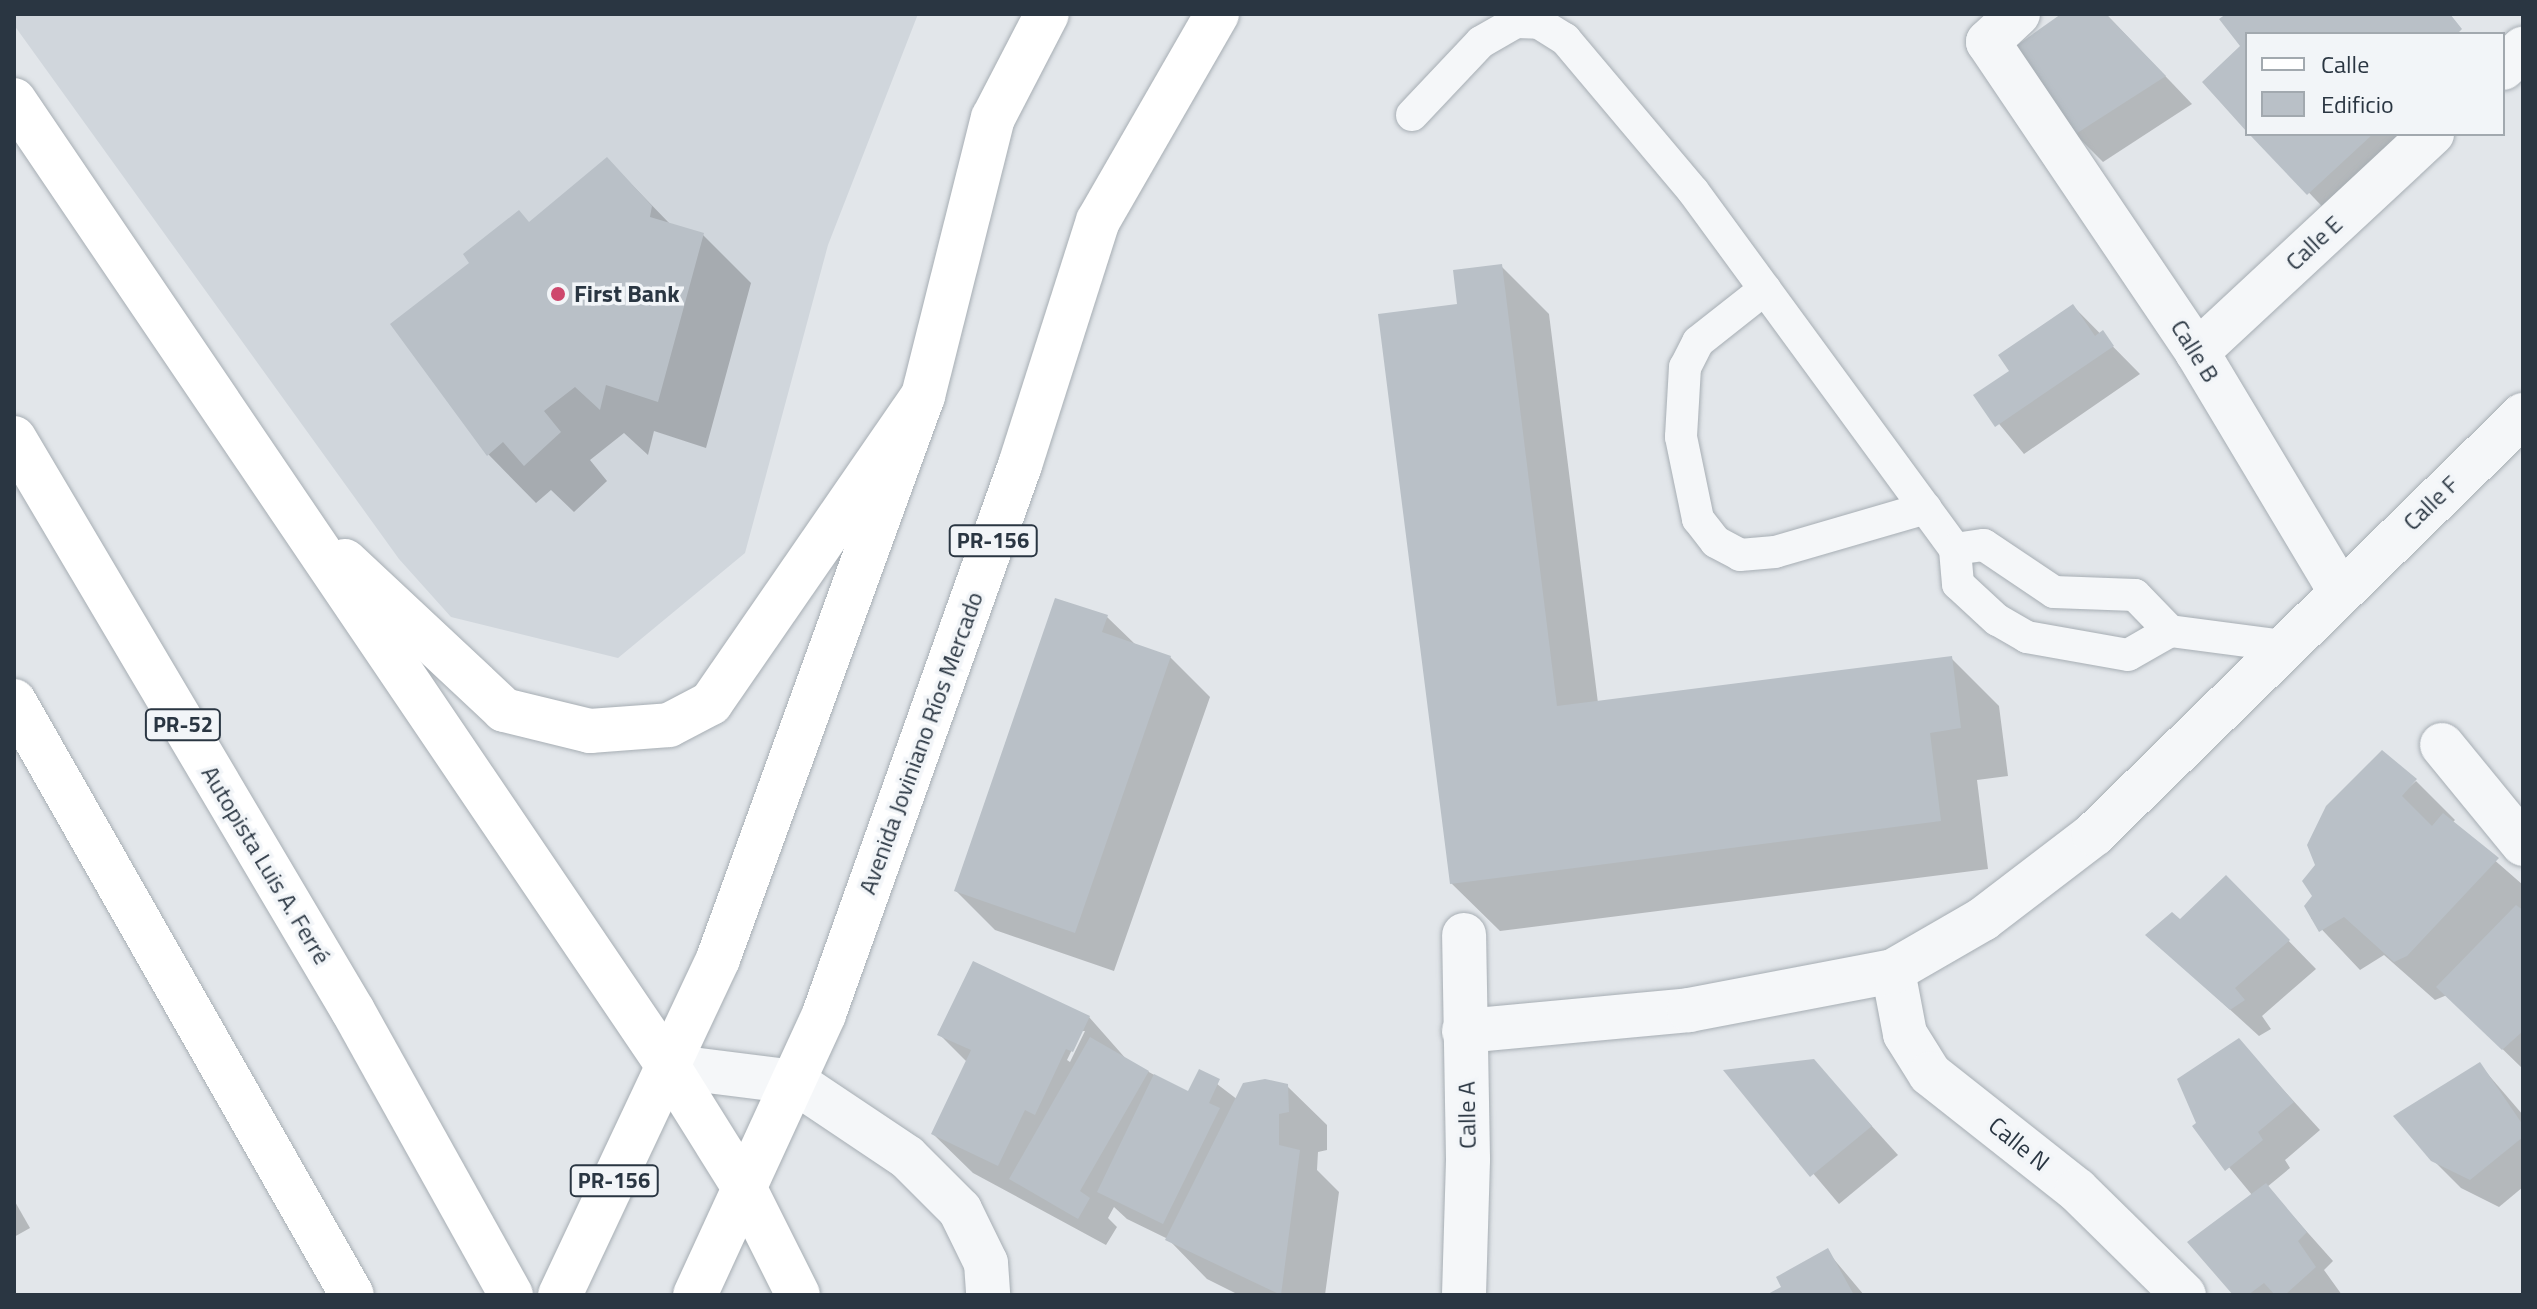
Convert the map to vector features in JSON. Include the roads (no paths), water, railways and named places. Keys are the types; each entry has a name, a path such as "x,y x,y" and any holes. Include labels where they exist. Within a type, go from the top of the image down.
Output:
{"main road":[{"name":"PR-156","path":"560,1295 718,959 923,396 993,118 1047,14"},
{"name":"Avenida Joviniano Ríos Mercado","path":"695,1295 746,1191 824,1014 1015,480 1098,221 1217,14"},
{"path":"14,100 668,1066 746,1191 798,1295"},
{"path":"286,506 504,710 590,731 669,725 711,703 923,396"},
{"name":"Autopista Luis A. Ferré","path":"14,438 353,1011 511,1295"},
{"path":"14,701 352,1295"}],"street":[{"name":"Calle B","path":"2018,14 1988,42 2197,352 2340,591"},
{"path":"2505,66 2523,49"},
{"name":"Calle E","path":"2197,352 2430,136"},
{"name":"Calle F","path":"1464,1031 1689,1010 1893,971 1983,919 2094,834 2523,415"},
{"path":"2442,745 2523,844"},
{"name":"Calle A","path":"1464,935 1464,1295"},
{"name":"Calle N","path":"1893,971 1905,1034 1930,1074 2077,1190 2184,1295"},
{"path":"668,1066 795,1082 907,1157 960,1210 986,1263 988,1295"}],"lane":[{"path":"1412,115 1481,42 1516,22 1539,23 1565,39 1693,191 1955,549 1958,584 1997,620 2027,637 2128,655 2170,631 2284,646"},
{"path":"1765,289 1698,342 1685,367 1681,437 1698,519 1716,542 1740,555 1775,552 1926,508"},
{"path":"1955,549 1984,545 2054,592 2135,595 2170,631"}],"place":[{"name":"First Bank","path":"558,294"}]}
